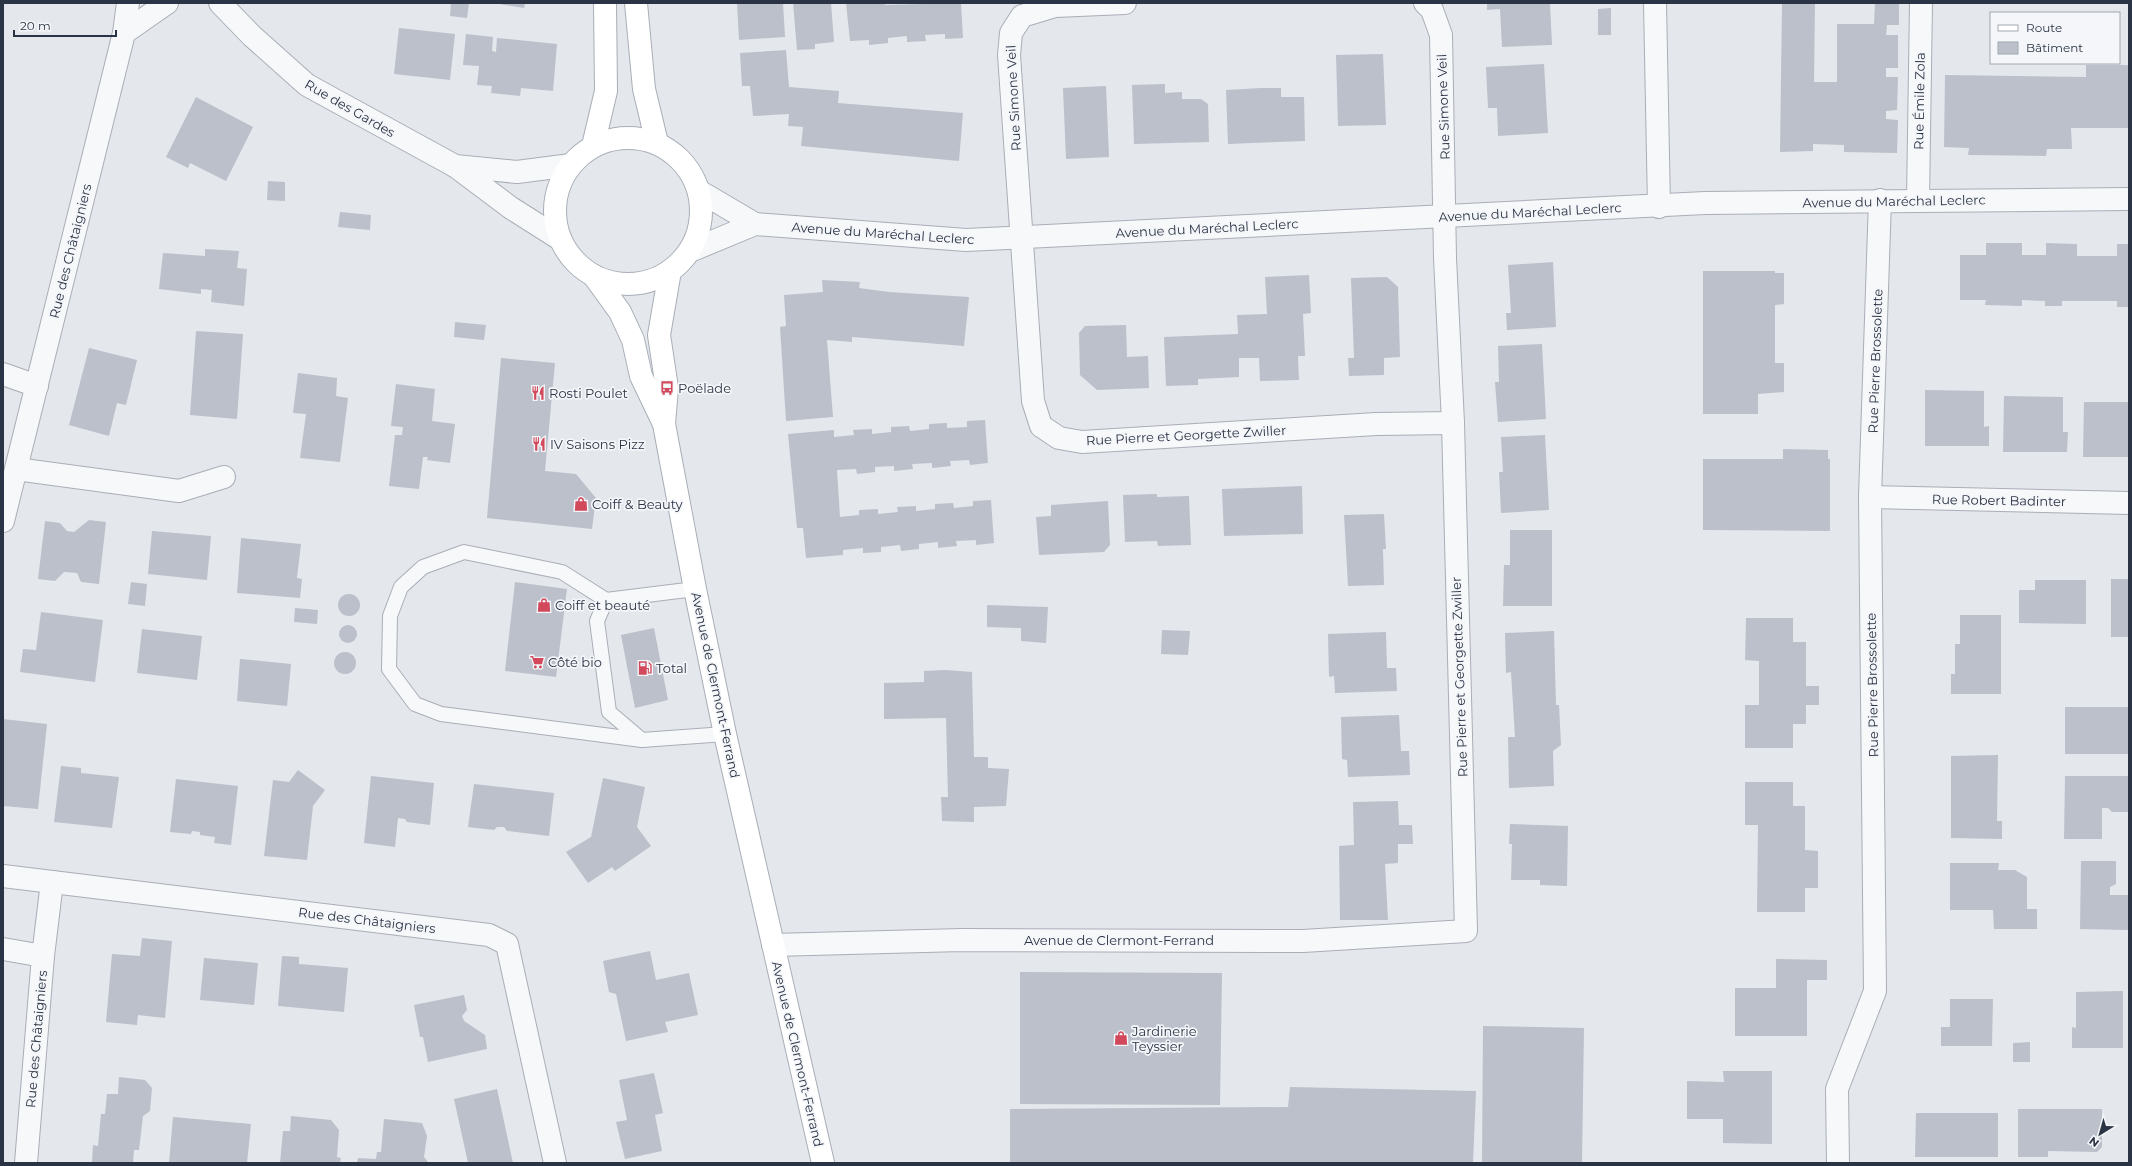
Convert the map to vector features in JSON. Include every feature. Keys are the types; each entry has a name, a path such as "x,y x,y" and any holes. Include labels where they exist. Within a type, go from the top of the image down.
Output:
{"street":[{"name":"Rue des Châtaigniers","path":"3,521 124,33 128,3"},
{"path":"124,33 167,3"},
{"name":"Rue des Gardes","path":"220,3 252,36 307,86 455,166 511,208 560,239"},
{"path":"594,146 606,91 604,3"},
{"path":"636,3 644,89 657,143"},
{"name":"Rue Simone Veil","path":"1021,238 1009,55 1010,33 1022,16 1055,6 1125,3"},
{"name":"Rue Simone Veil","path":"1425,3 1432,10 1441,35 1445,216"},
{"path":"1656,3 1659,207"},
{"name":"Rue Émile Zola","path":"1918,200 1920,3"},
{"path":"636,138 657,143 676,154 690,171 699,190 702,211 699,232 690,251 670,271 646,282 619,284 594,276 574,260 560,239 555,214 558,188 571,164 594,146 614,139 636,138"},
{"name":"Rue des Gardes","path":"455,166 517,172 571,164"},
{"name":"Avenue du Maréchal Leclerc","path":"699,190 755,224"},
{"name":"Avenue du Maréchal Leclerc","path":"690,251 755,224 966,240 1659,207 1705,203 1880,200 2129,199"},
{"name":"Rue Pierre Brossolette","path":"1838,1163 1837,1089 1875,991 1870,497 1880,200"},
{"name":"Rue Pierre et Georgette Zwiller","path":"1445,216 1445,258 1452,423 1466,931"},
{"name":"Rue Pierre et Georgette Zwiller","path":"1021,238 1033,401 1041,426 1059,438 1082,442 1376,424 1452,423"},
{"name":"Avenue de Clermont-Ferrand","path":"664,424 667,388 659,335 670,271"},
{"name":"Avenue de Clermont-Ferrand","path":"594,276 620,312 633,340 641,376 664,424 695,589 725,734 823,1163"},
{"path":"3,374 37,386"},
{"path":"16,470 179,491 224,477"},
{"name":"Rue Robert Badinter","path":"1870,497 2129,503"},
{"name":"Rue des Châtaigniers","path":"3,876 490,935 507,944 555,1163"},
{"path":"43,956 52,882"},
{"name":"Avenue de Clermont-Ferrand","path":"773,945 962,940 1303,940 1466,931"},
{"name":"Rue des Châtaigniers","path":"3,949 43,956 26,1163"}],"lane":[{"path":"695,589 606,600 562,572 464,552 423,567 401,587 390,616 389,668 415,704 441,714 642,740 725,734"},
{"path":"606,600 597,621 609,712 642,740"}],"building":[{"path":"451,3 469,3 467,18 450,16"},
{"path":"493,3 525,3 524,8"},
{"path":"737,3 783,3 785,37 739,40"},
{"path":"793,3 831,3 834,42 815,44 815,49 797,50"},
{"path":"846,3 885,3 885,5 961,3 963,38 945,39 945,34 925,35 926,41 907,42 907,36 888,38 888,43 869,45 869,40 850,41"},
{"path":"1487,3 1550,3 1552,45 1502,47 1500,9 1487,10"},
{"path":"1782,3 1815,3 1814,82 1837,82 1837,24 1874,24 1875,3 1899,3 1899,25 1887,25 1886,35 1898,35 1898,68 1886,68 1886,77 1898,77 1897,110 1886,111 1886,119 1898,120 1897,153 1844,152 1844,145 1813,144 1813,151 1780,152"},
{"path":"1611,8 1611,35 1598,35 1598,9"},
{"path":"399,28 455,34 450,80 394,74"},
{"path":"466,34 493,37 492,51 496,52 497,38 557,44 553,91 521,88 520,96 491,93 492,86 477,85 479,66 463,65"},
{"path":"786,50 789,87 839,91 838,103 963,113 959,161 801,146 803,127 788,126 789,114 753,116 750,86 742,86 740,53"},
{"path":"1383,54 1386,125 1338,126 1336,55"},
{"path":"1544,64 1548,133 1498,136 1497,108 1488,108 1486,67"},
{"path":"2086,65 2129,65 2129,128 2071,128 2072,149 2047,149 2046,156 1968,155 1969,148 1944,147 1945,75 2086,77"},
{"path":"1165,84 1165,93 1182,92 1182,99 1201,99 1208,104 1209,142 1134,144 1132,85"},
{"path":"1106,86 1109,157 1066,159 1063,88"},
{"path":"1281,88 1281,97 1304,97 1305,141 1228,144 1226,90"},
{"path":"196,97 253,127 226,181 190,163 188,168 166,157"},
{"path":"268,181 285,182 285,201 267,200"},
{"path":"340,212 371,215 370,230 338,227"},
{"path":"1986,243 2022,243 2022,255 2046,255 2046,243 2077,244 2077,256 2117,256 2117,244 2129,244 2129,307 2117,307 2117,301 2062,301 2062,306 2045,306 2045,301 2022,300 2022,306 1985,305 1986,300 1960,300 1960,255 1986,255"},
{"path":"205,249 239,251 237,268 247,269 244,306 211,302 212,290 201,289 201,294 159,289 163,253 205,256"},
{"path":"1553,262 1556,327 1507,330 1506,313 1511,313 1508,265"},
{"path":"1703,271 1775,271 1775,273 1784,273 1784,304 1775,305 1775,363 1784,363 1784,392 1758,394 1758,414 1703,414"},
{"path":"1309,275 1311,313 1303,314 1305,356 1298,356 1299,380 1260,381 1259,358 1239,358 1239,377 1198,379 1198,385 1166,386 1164,337 1238,334 1237,315 1267,314 1265,277"},
{"path":"1387,277 1398,287 1400,357 1384,358 1384,375 1349,376 1348,358 1354,358 1351,278"},
{"path":"822,280 860,282 859,288 889,292 969,297 964,346 852,337 852,342 827,340 833,417 786,421 780,327 786,326 784,295 823,292"},
{"path":"455,322 486,325 484,340 454,337"},
{"path":"1126,325 1127,357 1148,356 1149,388 1097,390 1080,375 1079,333 1085,326"},
{"path":"196,331 243,334 237,419 190,415"},
{"path":"1542,344 1546,419 1498,422 1495,382 1499,382 1498,346"},
{"path":"89,348 137,360 126,405 117,403 109,436 69,425"},
{"path":"501,358 555,363 545,471 576,474 596,498 592,529 487,518"},
{"path":"298,373 337,378 336,396 348,398 340,462 300,458 306,414 293,413"},
{"path":"396,384 435,389 432,421 455,424 450,463 427,460 428,457 423,457 419,489 389,486 395,435 402,435 403,427 391,426"},
{"path":"1925,390 1984,391 1984,427 1989,426 1989,446 1925,446"},
{"path":"2004,396 2063,397 2063,432 2068,432 2067,452 2003,452"},
{"path":"2084,402 2129,402 2129,457 2083,457"},
{"path":"985,420 988,463 970,465 969,460 950,461 951,466 932,468 932,463 912,464 913,469 894,471 894,466 875,467 875,472 857,474 856,469 837,470 840,517 859,515 859,510 878,509 878,514 898,512 897,507 916,506 916,511 935,509 935,504 953,503 954,508 973,506 973,501 991,500 994,543 976,545 976,540 956,541 957,546 938,548 938,542 919,544 919,549 901,551 900,545 881,547 881,552 863,553 863,548 843,550 843,555 806,558 803,528 797,528 788,434 834,430 834,437 854,435 853,430 872,429 872,434 891,432 891,427 909,426 910,431 929,429 929,424 947,423 947,428 967,427 967,421"},
{"path":"1545,435 1549,510 1501,513 1499,472 1503,472 1501,437"},
{"path":"1783,449 1828,450 1828,459 1830,459 1830,531 1703,530 1703,459 1783,459"},
{"path":"1302,486 1303,534 1224,536 1222,489"},
{"path":"1157,494 1157,497 1189,496 1191,545 1158,546 1157,541 1125,542 1123,495"},
{"path":"1108,501 1110,545 1104,552 1039,555 1036,517 1051,516 1051,505"},
{"path":"1384,514 1386,549 1383,549 1384,585 1348,586 1344,515"},
{"path":"89,520 106,522 99,584 81,582 77,573 64,572 55,581 38,579 45,521 60,523 67,531 74,532"},
{"path":"1510,530 1552,530 1552,606 1503,606 1504,565 1510,565"},
{"path":"152,531 211,536 207,580 148,574"},
{"path":"241,538 301,544 297,578 302,579 300,598 237,593"},
{"path":"2111,579 2129,579 2129,637 2111,637"},
{"path":"2035,580 2086,580 2086,624 2019,623 2019,590 2035,590"},
{"path":"131,582 147,584 145,606 128,604"},
{"path":"515,582 567,589 556,677 505,671"},
{"path":"349,594 357,597 360,605 357,613 349,616 341,613 338,605 341,597"},
{"path":"987,605 1048,607 1046,643 1021,641 1021,628 987,627"},
{"path":"295,608 318,610 317,624 294,622"},
{"path":"41,612 103,620 95,682 20,672 23,649 36,650"},
{"path":"1960,615 2001,615 2001,694 1951,694 1951,674 1955,674 1955,644 1960,644"},
{"path":"1746,618 1793,618 1793,642 1806,642 1806,686 1819,686 1819,705 1806,705 1806,724 1793,724 1793,748 1745,748 1745,705 1759,705 1759,661 1745,660"},
{"path":"344,625 352,625 357,630 355,641 352,643 344,643 339,638 339,630"},
{"name":"Total","path":"654,628 668,700 635,708 621,635"},
{"path":"142,629 202,636 197,680 137,673"},
{"path":"1162,630 1190,631 1188,655 1161,654"},
{"path":"1554,631 1556,705 1559,705 1561,745 1553,751 1554,786 1509,788 1508,737 1515,737 1511,672 1506,673 1505,633"},
{"path":"1386,632 1387,668 1396,668 1397,691 1335,693 1334,676 1329,677 1328,634"},
{"path":"345,652 353,655 356,663 353,671 345,674 337,671 334,663 337,655"},
{"path":"240,659 291,664 287,706 237,701"},
{"path":"945,670 972,672 974,757 988,757 988,768 1009,769 1006,806 974,807 974,822 942,821 941,797 948,797 946,718 884,719 884,683 924,682 924,671"},
{"path":"2065,707 2129,707 2129,754 2065,754"},
{"path":"1399,715 1401,751 1409,751 1410,775 1348,777 1347,760 1342,759 1341,717"},
{"path":"3,719 47,724 38,809 3,806"},
{"path":"1998,755 1997,821 2002,821 2002,839 1951,838 1951,756"},
{"path":"61,766 81,768 81,773 119,777 112,828 54,822"},
{"path":"298,770 325,790 313,806 307,860 264,856 273,780 289,782"},
{"path":"371,776 434,783 430,825 407,822 405,819 398,818 395,847 364,843"},
{"path":"2065,776 2128,776 2128,812 2112,812 2108,808 2102,808 2102,839 2064,839"},
{"path":"603,778 645,787 637,827 651,846 615,871 612,867 588,883 566,852 591,837"},
{"path":"176,779 238,786 231,845 214,843 215,837 200,835 200,832 192,831 191,834 170,832"},
{"path":"1745,782 1793,782 1793,806 1805,806 1805,850 1818,851 1818,888 1805,888 1805,912 1757,912 1758,825 1745,825"},
{"path":"474,784 554,793 549,836 507,831 504,827 497,827 494,830 468,827"},
{"path":"1398,801 1399,825 1412,825 1413,844 1398,844 1398,863 1385,864 1388,920 1340,920 1339,846 1354,845 1353,802"},
{"path":"1510,824 1568,826 1567,886 1540,885 1540,880 1511,880 1512,844 1509,844"},
{"path":"2081,861 2116,861 2116,884 2110,887 2110,895 2129,895 2129,930 2080,929"},
{"path":"1950,863 1999,863 1998,870 2015,870 2027,877 2027,909 2037,909 2037,929 1994,929 1993,910 1950,910"},
{"path":"142,938 172,941 165,1018 138,1015 137,1025 106,1022 112,954 140,956"},
{"path":"650,951 656,980 689,973 698,1015 665,1022 668,1032 626,1041 616,994 609,992 603,961"},
{"path":"282,956 299,957 299,964 348,968 344,1012 278,1006"},
{"path":"204,958 258,963 254,1005 200,1000"},
{"path":"1776,959 1827,960 1827,980 1807,980 1807,1036 1735,1036 1735,988 1776,988"},
{"name":"Jardinerie Teyssier","path":"1020,972 1222,973 1220,1105 1020,1104"},
{"path":"2123,991 2123,1048 2072,1048 2072,1027 2076,1028 2076,992"},
{"path":"464,995 467,1010 462,1016 464,1021 485,1035 487,1049 428,1062 423,1037 420,1037 414,1005"},
{"path":"1950,999 1993,999 1992,1046 1941,1046 1941,1027 1950,1027"},
{"path":"1483,1026 1584,1028 1582,1163 1482,1163"},
{"path":"2030,1042 2030,1062 2013,1062 2013,1043"},
{"path":"1723,1071 1772,1071 1772,1144 1723,1143 1723,1119 1687,1119 1687,1081 1724,1082"},
{"path":"654,1073 663,1113 655,1115 662,1151 625,1159 616,1122 627,1120 619,1080"},
{"path":"119,1077 145,1080 152,1088 150,1111 143,1116 139,1150 134,1150 133,1163 92,1162 93,1145 98,1146 101,1114 105,1114 107,1094 118,1094"},
{"path":"1290,1087 1476,1091 1473,1163 1010,1163 1010,1109 1288,1107"},
{"path":"497,1089 513,1163 468,1163 454,1099"},
{"path":"2018,1109 2102,1109 2102,1147 2097,1152 2048,1151 2048,1157 2018,1157"},
{"path":"1916,1113 1998,1113 1998,1157 1915,1157"},
{"path":"291,1116 331,1120 339,1130 337,1157 341,1158 340,1163 280,1163 283,1131 290,1131"},
{"path":"173,1117 251,1124 247,1163 169,1163"},
{"path":"384,1119 422,1123 427,1136 424,1157 428,1162 357,1163 358,1158 376,1159 377,1152 381,1152"}],"place":[{"name":"Poëlade","path":"667,388"},
{"name":"Rosti Poulet","path":"538,393"},
{"name":"IV Saisons Pizz","path":"539,444"},
{"name":"Coiff & Beauty","path":"581,504"},
{"name":"Coiff et beauté","path":"544,605"},
{"name":"Côté bio","path":"537,662"},
{"name":"Total","path":"645,668"},
{"name":"Jardinerie Teyssier","path":"1121,1038"}]}
